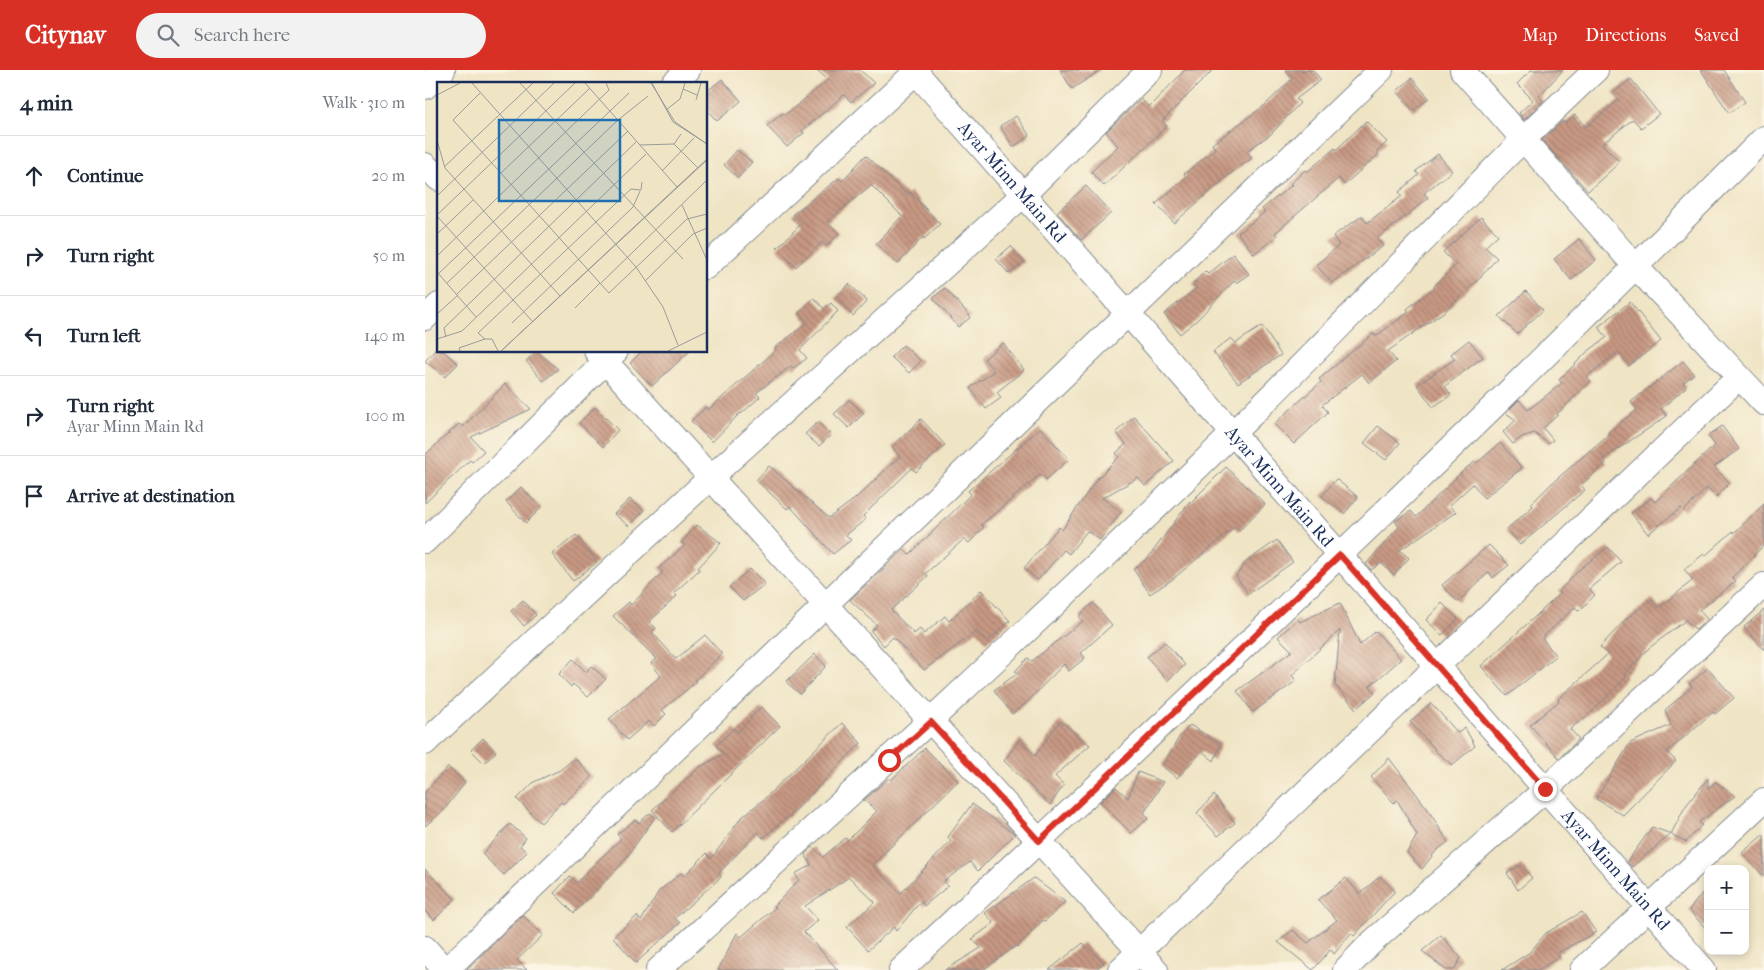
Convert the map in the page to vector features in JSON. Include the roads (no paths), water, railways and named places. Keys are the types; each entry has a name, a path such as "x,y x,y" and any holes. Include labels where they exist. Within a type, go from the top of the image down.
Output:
{"street":[{"path":"425,87 443,70"},
{"path":"675,82 688,70"},
{"path":"425,743 710,478 1023,195 1150,70"},
{"path":"425,948 445,970 1381,70"},
{"path":"1462,70 1636,267 1764,403"},
{"path":"658,970 931,722 1233,434 1523,138 1596,70"},
{"path":"707,266 916,71"},
{"name":"Ayar Minn Main Rd","path":"916,71 1704,970"},
{"path":"901,970 1340,555 1636,267 1764,138"},
{"path":"425,164 437,177"},
{"path":"425,318 437,307"},
{"path":"425,541 606,355 710,478 1156,970"},
{"path":"1120,970 1739,377"},
{"path":"1345,970 1371,943 1545,789 1764,586"},
{"path":"1582,970 1764,800"}]}
